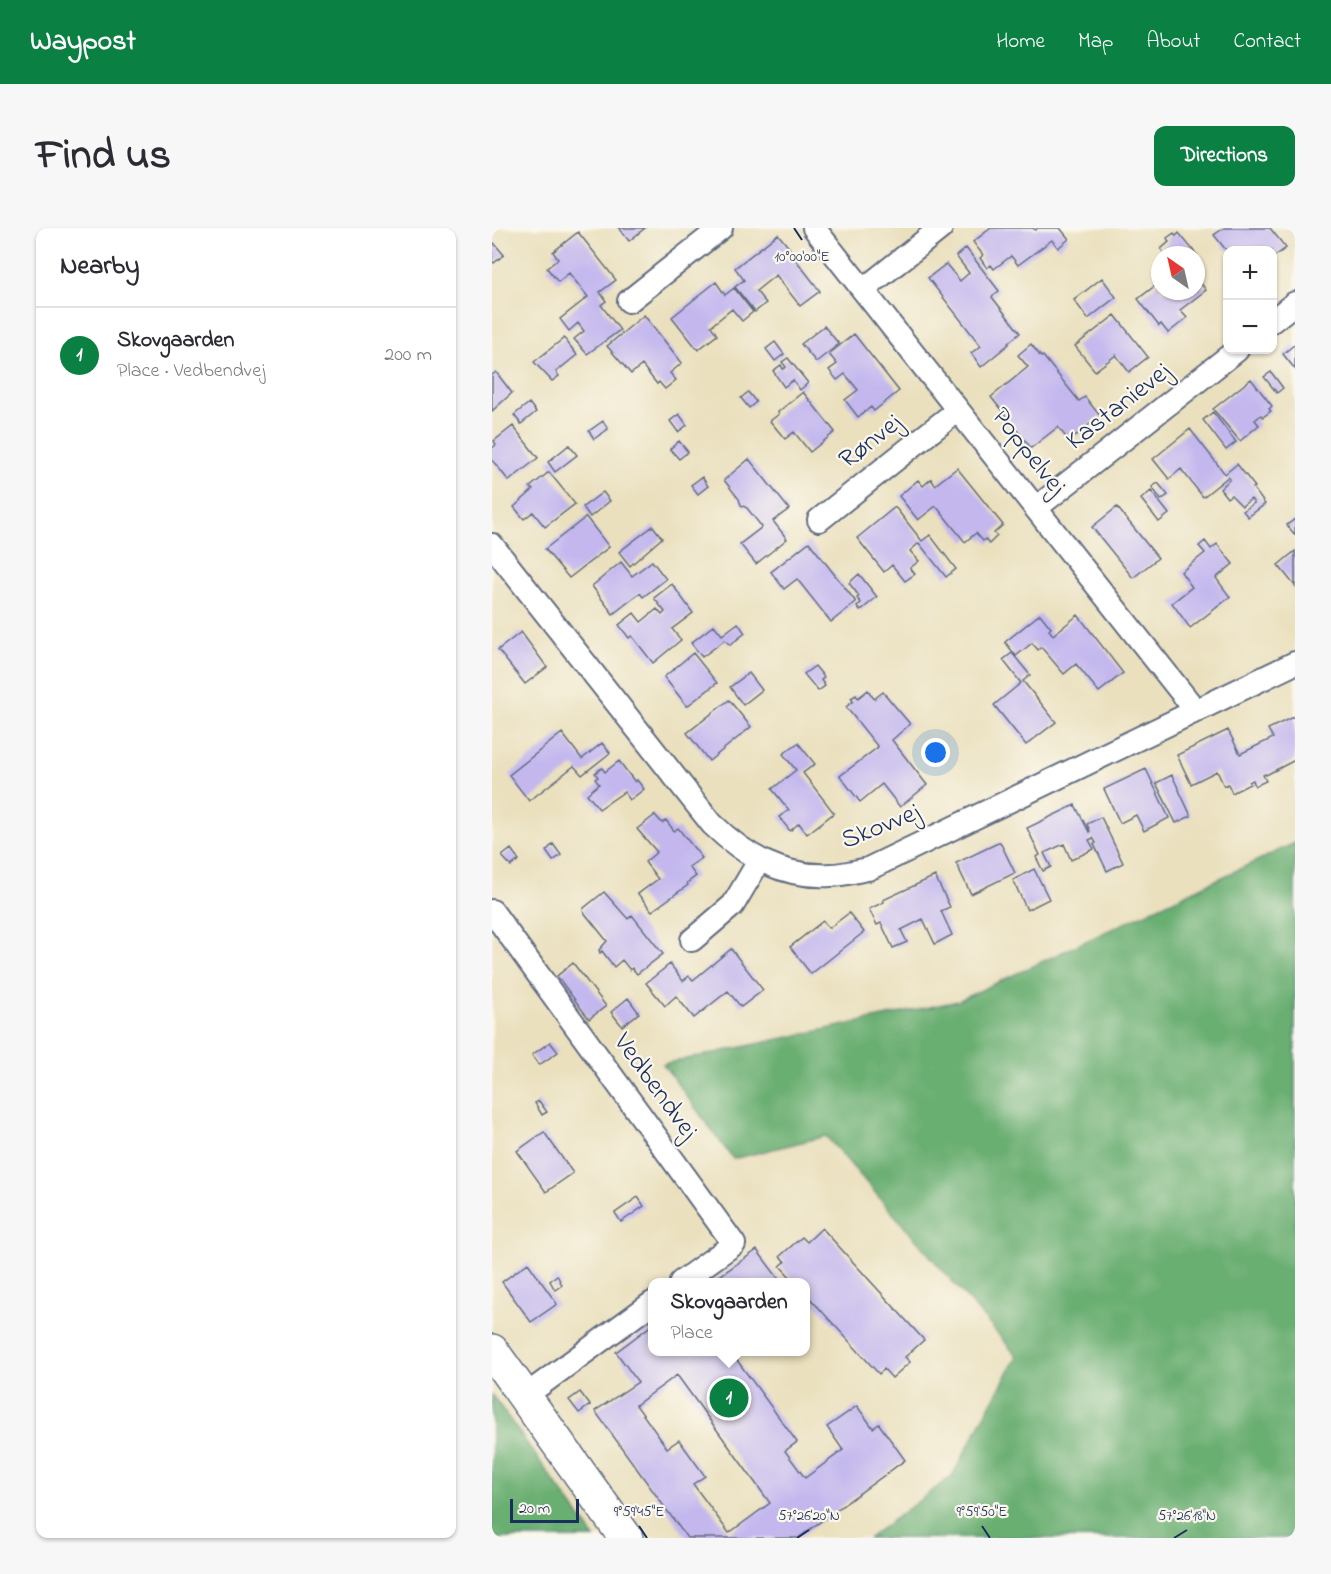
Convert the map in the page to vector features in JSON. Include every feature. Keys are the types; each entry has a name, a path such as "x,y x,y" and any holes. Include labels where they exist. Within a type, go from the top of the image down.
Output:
{"main road":[{"path":"492,1351 626,1538"}],"street":[{"path":"629,301 721,228"},
{"name":"Poppelvej","path":"814,228 1196,711"},
{"path":"863,290 942,228"},
{"path":"1277,317 1295,303"},
{"name":"Kastanievej","path":"1036,508 1232,354"},
{"name":"Rønvej","path":"819,520 958,410"},
{"name":"Skovvej","path":"492,545 712,824 734,845 759,861 794,873 831,875 868,869 1295,663"},
{"path":"692,940 733,905 759,861"},
{"name":"Vedbendvej","path":"492,911 734,1244 687,1278"},
{"path":"525,1396 648,1306"}],"green space":[{"path":"1295,843 1295,1538 869,1538 952,1476 1017,1356 826,1136 733,1159 663,1064 958,1001"},
{"path":"492,1395 595,1538 492,1538"}],"building":[{"path":"619,228 645,228 629,241"},
{"path":"991,228 1033,228 1035,230 1060,228 1069,239 1058,248 1052,240 1018,265 1011,256 994,269 991,265 987,268 980,258 983,255 973,242"},
{"path":"1224,228 1270,228 1286,248 1277,254 1277,246 1223,246 1214,235"},
{"path":"578,232 616,280 600,292 606,301 601,305 620,330 587,354 574,339 584,331 578,323 569,331 560,319 588,297 569,273 558,282 547,268 558,259 553,252"},
{"path":"1174,233 1176,236 1179,233 1190,246 1164,246 1169,242 1167,238"},
{"path":"778,234 820,291 800,306 776,275 756,291 766,303 755,312 735,287 744,280 735,268"},
{"path":"494,243 504,255 494,263 492,245"},
{"path":"966,248 999,291 992,297 1020,333 981,367 971,353 981,346 928,278 946,264 960,281 969,273 956,256"},
{"path":"1102,278 1116,297 1088,319 1074,300"},
{"path":"716,282 725,295 734,288 753,312 742,321 732,309 711,326 717,335 698,350 672,317"},
{"path":"1151,289 1151,300 1193,300 1180,310 1187,318 1168,333 1161,324 1159,326 1138,299"},
{"path":"644,315 682,363 670,373 676,380 665,389 659,382 657,384 642,365 631,374 607,346"},
{"path":"1115,315 1148,357 1129,372 1116,355 1095,371 1075,346"},
{"path":"824,326 839,344 816,362 801,344"},
{"path":"854,334 899,391 874,411 871,407 858,417 845,400 858,390 845,374 837,380 829,370 837,364 829,354"},
{"path":"564,338 577,355 556,372 559,376 552,381 534,362"},
{"path":"775,342 784,354 775,361 766,349"},
{"path":"1031,344 1079,401 1085,397 1100,416 1069,441 1058,427 1031,448 991,397 1028,367 1018,355"},
{"path":"1295,344 1295,369 1283,354"},
{"path":"788,358 808,383 800,390 793,380 784,387 773,371 781,365 783,369 786,367 782,362"},
{"path":"496,372 512,393 492,411 492,375"},
{"path":"1271,372 1283,388 1277,393 1264,377"},
{"path":"1251,379 1272,406 1269,409 1271,411 1255,420 1259,425 1240,441 1213,409"},
{"path":"748,392 756,402 749,408 741,398"},
{"path":"803,392 835,432 810,452 794,432 785,439 770,421"},
{"path":"529,403 536,412 521,424 514,415"},
{"path":"1213,412 1236,442 1226,450 1203,420"},
{"path":"679,414 687,425 678,432 670,421"},
{"path":"603,421 608,429 594,439 589,431"},
{"path":"513,426 538,458 509,481 492,460 492,448 496,445 494,441"},
{"path":"1190,429 1225,474 1237,464 1265,504 1248,517 1243,511 1254,503 1251,499 1242,506 1231,495 1227,498 1220,489 1230,479 1228,477 1203,497 1181,469 1169,479 1153,459"},
{"path":"679,441 688,452 679,459 670,449"},
{"path":"569,445 577,455 555,472 548,462"},
{"path":"749,459 789,509 773,521 787,539 756,564 740,544 762,527 747,508 741,505 724,480"},
{"path":"957,468 1003,525 994,533 997,536 989,544 976,533 965,542 936,506 918,520 899,496 918,480 923,486 931,479 935,485"},
{"path":"549,472 575,504 545,527 533,512 524,519 514,507 533,490 530,487"},
{"path":"702,477 708,486 698,494 691,485"},
{"path":"1158,483 1168,495 1161,500 1152,487"},
{"path":"1151,491 1169,514 1159,522 1141,499"},
{"path":"603,492 610,501 590,517 583,507"},
{"path":"895,507 922,541 930,535 956,569 946,577 919,543 910,551 919,561 910,568 915,574 905,581 892,565 884,572 857,538"},
{"path":"1117,507 1158,558 1133,578 1092,527"},
{"path":"586,517 609,547 569,578 545,549"},
{"path":"1295,519 1295,535 1287,525"},
{"path":"653,526 662,538 630,566 619,552"},
{"path":"1205,541 1211,549 1217,544 1233,564 1216,578 1230,597 1190,628 1172,603 1192,587 1181,572 1205,553 1199,546"},
{"path":"809,542 856,602 831,622 797,579 784,589 771,572"},
{"path":"1295,551 1295,586 1278,565"},
{"path":"652,561 666,579 643,597 640,593 613,614 592,586 621,562 632,576"},
{"path":"859,574 877,597 860,611 857,607 861,603 857,598 859,596 849,583"},
{"path":"672,584 693,613 672,629 681,640 653,663 632,636 629,638 619,625 634,613 641,622 657,609 662,615 665,612 654,598"},
{"path":"1040,614 1051,628 1049,630 1053,635 1078,615 1123,673 1099,692 1076,664 1064,674 1041,647 1038,650 1032,643 1016,656 1005,642"},
{"path":"738,623 745,633 730,645 725,640 702,657 691,643 714,625 722,635"},
{"path":"521,632 547,667 525,684 498,650"},
{"path":"693,653 717,683 687,706 664,677"},
{"path":"1012,653 1030,675 1023,681 1056,722 1026,745 994,705 1021,683 1003,660"},
{"path":"815,666 824,677 821,680 825,686 818,691 804,674"},
{"path":"749,673 762,690 743,705 730,687"},
{"path":"868,690 874,699 883,692 910,724 892,740 927,785 900,807 882,784 860,802 840,776 878,747 846,707 853,701 851,698 856,695 858,698"},
{"path":"729,700 751,727 709,761 687,733"},
{"path":"1295,716 1295,760 1263,775 1266,781 1255,786 1253,780 1249,782 1250,784 1232,793 1228,784 1224,786 1217,771 1191,784 1177,755 1228,730 1240,754 1273,738 1268,729"},
{"path":"562,733 582,759 602,743 610,753 582,775 574,766 529,801 509,775"},
{"path":"798,743 815,764 803,773 834,813 807,834 799,823 790,831 779,817 789,810 772,789 796,770 783,754"},
{"path":"619,761 635,782 637,780 644,789 630,800 624,792 599,809 587,794 599,784 595,779 598,777 595,773 602,768 605,772"},
{"path":"1146,769 1169,818 1144,831 1136,815 1120,823 1104,789"},
{"path":"1172,775 1191,816 1176,823 1156,783"},
{"path":"1075,805 1089,832 1087,824 1101,817 1123,863 1107,871 1093,838 1089,840 1094,849 1071,860 1064,844 1044,853 1051,867 1043,871 1036,857 1040,855 1027,828"},
{"path":"655,815 662,823 666,820 674,831 678,828 702,858 689,867 696,876 687,883 688,885 652,911 638,894 658,879 645,862 657,852 637,829"},
{"path":"1000,842 1015,873 971,894 956,863"},
{"path":"553,844 561,855 553,861 546,851"},
{"path":"511,849 519,860 511,866 502,856"},
{"path":"1034,869 1049,899 1027,910 1013,880"},
{"path":"935,876 950,907 941,911 952,935 935,944 923,919 901,930 907,942 893,948 881,923 877,925 869,909"},
{"path":"604,892 628,919 632,915 663,954 637,974 632,968 630,970 622,960 614,967 602,951 600,953 599,950 607,941 583,911"},
{"path":"849,913 864,932 811,974 790,947 823,921 829,928"},
{"path":"731,949 763,990 741,1007 728,991 694,1018 676,996 665,1006 646,983 670,964 683,981 689,976 693,980"},
{"path":"573,963 606,1006 589,1019 557,976"},
{"path":"628,998 639,1013 622,1026 611,1012"},
{"path":"550,1042 558,1052 539,1065 532,1055"},
{"path":"539,1101 547,1112 542,1115 535,1103"},
{"path":"544,1132 573,1173 546,1192 517,1151"},
{"path":"638,1197 644,1206 621,1222 615,1213"},
{"path":"822,1228 924,1340 905,1357 910,1362 892,1378 884,1369 879,1374 810,1298 810,1278 791,1278 780,1266 785,1262 780,1256 802,1237 807,1242"},
{"path":"757,1250 778,1278 717,1278"},
{"path":"528,1263 557,1304 531,1322 502,1282"},
{"path":"557,1275 562,1285 555,1290 550,1281"},
{"path":"648,1328 648,1356 734,1356 797,1442 785,1451 805,1478 843,1450 827,1427 857,1406 873,1428 879,1424 905,1460 798,1538 687,1538 595,1411 638,1382 616,1352","holes":["677,1375 770,1503 729,1533 693,1484 705,1476 679,1440 667,1448 636,1405"]},
{"path":"580,1392 590,1405 579,1413 569,1400"}],"place":[{"name":"Skovgaarden","path":"729,1398"}]}
